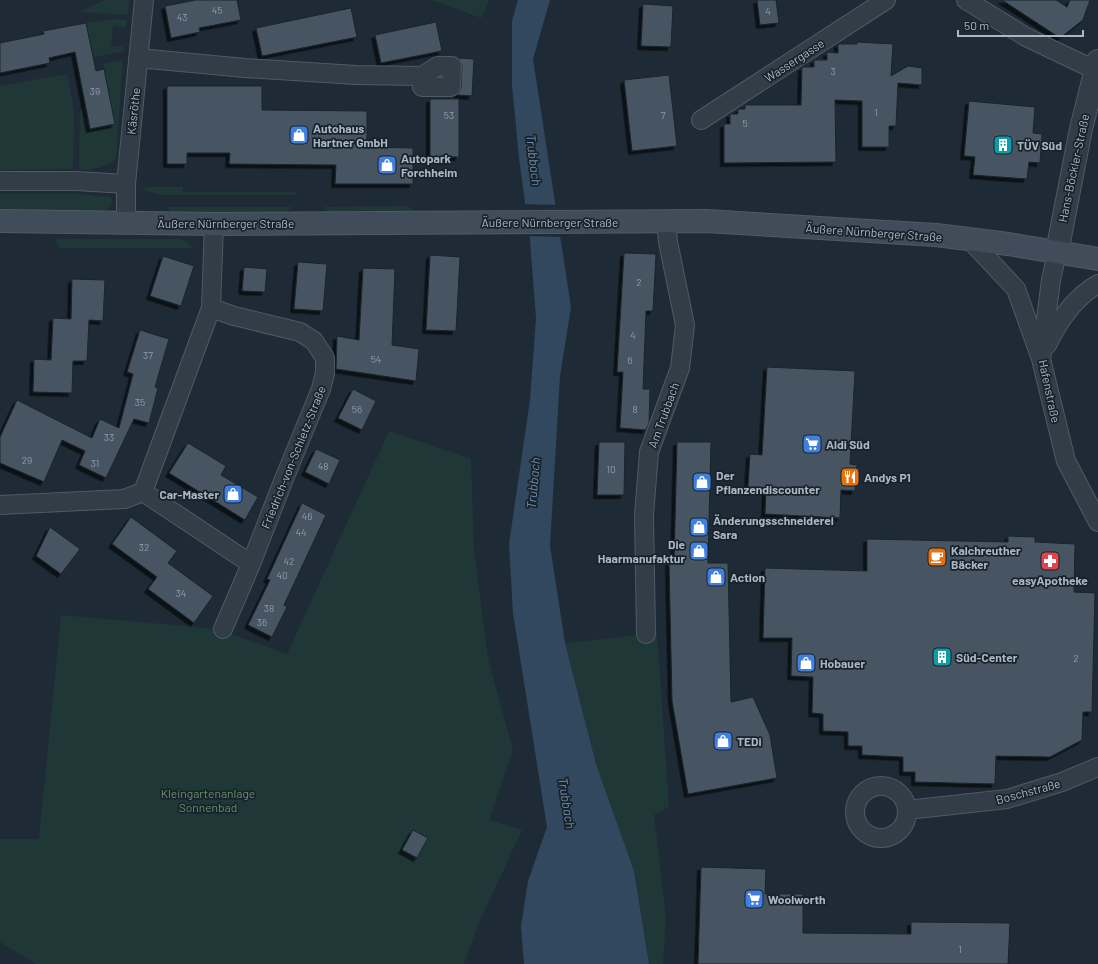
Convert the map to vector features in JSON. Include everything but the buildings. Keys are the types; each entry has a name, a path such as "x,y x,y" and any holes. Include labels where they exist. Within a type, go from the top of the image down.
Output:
{"main road":[{"name":"Äußere Nürnberger Straße","path":"0,221 214,224 484,221 706,221 832,228 969,239 1098,259"}],"street":[{"name":"Käsröthe","path":"126,222 126,184 144,0"},
{"name":"Wassergasse","path":"701,120 886,0"},
{"path":"966,0 1026,37 1096,66"},
{"path":"138,58 245,68 356,75 422,76"},
{"name":"Hans-Böckler-Straße","path":"1057,252 1081,129 1096,66"},
{"path":"0,181 76,181 126,184"},
{"name":"Am Trubbach","path":"646,634 644,515 649,452 680,368 685,325 668,242 666,222"},
{"path":"0,505 124,499 142,492 210,308 214,224"},
{"path":"969,239 1016,289 1041,359"},
{"name":"Hafenstraße","path":"1057,252 1051,280 1041,359 1066,461 1098,522"},
{"path":"1041,359 1054,330 1073,304 1091,288 1098,284"},
{"name":"Friedrich-von-Schletz-Straße","path":"210,308 234,316 300,332 314,341 325,358 325,373 321,389 251,564 223,629"},
{"path":"142,492 251,564"},
{"name":"Boschstraße","path":"907,810 1007,798 1062,782 1098,767"}],"green space":[{"path":"105,0 129,0 128,15 79,12"},
{"path":"432,0 489,0 481,18"},
{"path":"114,19 127,20 126,27 113,26 111,46 124,47 124,51 94,57 86,23"},
{"path":"123,60 116,159 103,167 79,170 80,110 86,107 104,69 104,64"},
{"path":"67,74 74,111 73,169 0,170 0,86"},
{"path":"151,187 183,187 183,192 296,192 296,195 160,195 141,189"},
{"path":"0,194 79,194 109,197 113,201 108,209 98,211 0,211"},
{"path":"408,206 414,211 331,212 323,207"},
{"path":"169,207 293,207 285,212 169,212"},
{"path":"54,239 180,239 187,242 194,248 60,248"},
{"name":"Kleingartenanlage Sonnenbad","path":"389,431 471,459 474,550 488,659 513,750 489,820 522,830 478,925 464,964 36,964 0,942 0,839 39,839 61,615 217,629 287,654"},
{"path":"657,633 669,807 654,815 666,918 663,964 649,964 634,871 596,764 565,643"}],"water":[{"name":"Trubbach","path":"518,0 550,0 533,59 571,307 560,376 550,546 565,643 596,764 634,871 649,964 524,964 521,926 528,881 547,827 513,613 509,544 530,400 536,318 530,240 519,158 512,85 512,21"}],"pier":[{"path":"523,204 557,205 562,237 527,236"}],"place":[{"name":"Autohaus Hartner GmbH","path":"299,135"},
{"name":"TÜV Süd","path":"1003,145"},
{"name":"Autopark Forchheim","path":"387,165"},
{"name":"Aldi Süd","path":"812,444"},
{"name":"Andys P1","path":"850,477"},
{"name":"Der Pflanzendiscounter","path":"702,482"},
{"name":"Car-Master","path":"233,494"},
{"name":"Änderungsschneiderei Sara","path":"699,527"},
{"name":"Die Haarmanufaktur","path":"699,551"},
{"name":"Kalchreuther Bäcker","path":"937,557"},
{"name":"easyApotheke","path":"1050,561"},
{"name":"Action","path":"716,577"},
{"name":"Süd-Center","path":"942,657"},
{"name":"Hobauer","path":"806,663"},
{"name":"TEDi","path":"723,741"},
{"name":"Woolworth","path":"754,899"}]}
